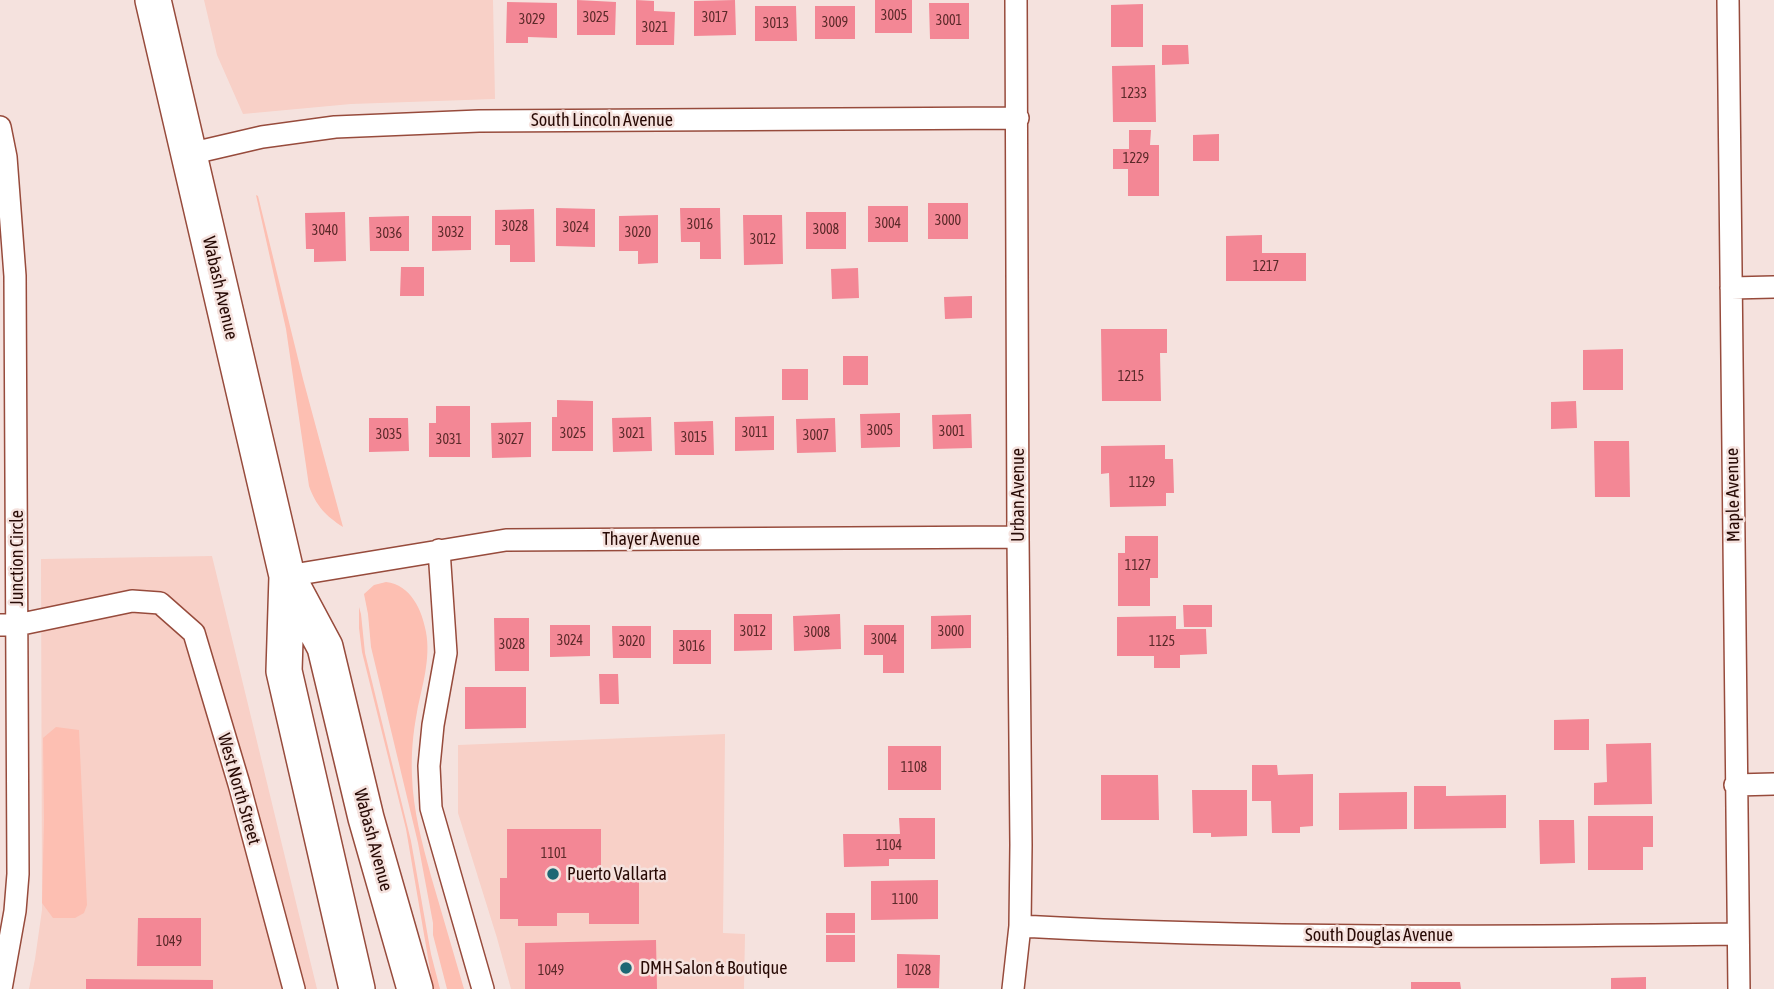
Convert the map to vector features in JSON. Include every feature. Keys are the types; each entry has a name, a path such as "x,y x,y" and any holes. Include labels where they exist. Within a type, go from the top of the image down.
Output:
{"main road":[{"name":"Wabash Avenue","path":"153,0 287,576 284,671 357,989"},
{"name":"Wabash Avenue","path":"287,576 326,647 366,818 415,989"}],"street":[{"name":"Urban Avenue","path":"1013,989 1020,926 1021,845 1016,0"},
{"name":"Maple Avenue","path":"1728,0 1739,989"},
{"name":"South Lincoln Avenue","path":"189,154 262,137 335,127 466,121 1018,118"},
{"name":"Junction Circle","path":"0,127 6,157 15,276 8,625 18,874 15,911 1,989"},
{"path":"1731,288 1774,287"},
{"name":"Thayer Avenue","path":"287,576 506,540 1018,537"},
{"path":"439,550 446,653 431,739 431,808 483,989"},
{"name":"West North Street","path":"8,625 132,601 160,603 194,633 239,784 294,989"},
{"path":"1735,785 1774,784"},
{"name":"South Douglas Avenue","path":"1020,926 1271,935 1738,934"}],"shaded area":[{"path":"204,0 493,0 495,99 351,104 243,114 217,55"},
{"path":"256,195 343,527 322,510 309,486 286,329"},
{"path":"212,556 317,989 29,989 42,910 41,559"},
{"path":"386,582 409,593 422,615 426,632 427,662 413,744 413,789 424,851 464,989 447,989 433,935 418,843 371,647 364,594 374,585"},
{"path":"359,607 365,653 411,841 431,954 440,989 433,987 406,829 362,652"},
{"path":"56,727 79,730 87,905 84,913 75,918 53,918 42,903 43,738"},
{"path":"725,734 723,933 745,934 744,989 511,989 458,813 458,745"}],"building":[{"path":"577,0 616,2 615,35 577,35"},
{"path":"636,0 654,1 654,11 675,12 674,45 636,45"},
{"path":"735,0 736,35 694,36 694,1"},
{"path":"875,0 912,0 912,33 875,33"},
{"path":"507,2 557,3 557,38 528,37 528,43 506,43"},
{"path":"929,3 969,3 969,39 930,39"},
{"path":"1143,4 1143,47 1111,47 1111,5"},
{"path":"755,6 796,6 797,41 755,41"},
{"path":"815,6 855,6 855,39 815,39"},
{"path":"1162,45 1188,45 1189,64 1162,65"},
{"path":"1155,65 1156,122 1113,122 1112,66"},
{"path":"1129,130 1151,130 1150,145 1159,145 1159,196 1128,196 1128,169 1113,169 1113,149 1129,149"},
{"path":"1219,134 1219,161 1193,161 1193,135"},
{"path":"928,203 968,203 968,239 928,239"},
{"path":"868,206 908,206 908,242 868,242"},
{"path":"556,208 595,209 595,247 556,246"},
{"path":"680,208 720,208 721,259 700,259 700,242 681,242"},
{"path":"534,209 535,262 510,262 510,245 495,245 495,210"},
{"path":"345,212 346,261 314,262 314,249 306,249 305,213"},
{"path":"806,212 846,212 846,249 806,249"},
{"path":"658,215 658,263 638,264 638,251 619,251 619,216"},
{"path":"743,215 782,215 783,264 744,265"},
{"path":"409,216 409,251 370,251 369,217"},
{"path":"432,216 471,216 471,250 432,251"},
{"path":"1262,235 1262,253 1306,253 1306,281 1226,281 1226,236"},
{"path":"401,267 424,267 424,296 400,296"},
{"path":"858,268 859,298 832,299 831,269"},
{"path":"972,296 972,318 945,319 944,297"},
{"path":"1101,329 1167,329 1167,353 1160,353 1161,401 1102,401"},
{"path":"1623,349 1623,390 1583,390 1583,350"},
{"path":"843,356 868,356 868,385 843,385"},
{"path":"782,369 808,369 808,400 782,400"},
{"path":"557,400 593,401 593,451 552,451 552,417 557,417"},
{"path":"1576,401 1577,428 1551,429 1551,402"},
{"path":"436,406 470,406 470,457 429,457 429,423 436,423"},
{"path":"900,413 900,447 861,448 860,414"},
{"path":"971,414 972,448 933,449 932,415"},
{"path":"774,416 774,450 735,451 735,417"},
{"path":"651,417 652,451 613,452 612,418"},
{"path":"369,418 408,418 409,451 369,452"},
{"path":"835,418 836,452 797,453 796,419"},
{"path":"713,421 714,455 675,455 674,422"},
{"path":"531,422 531,457 492,458 491,423"},
{"path":"1594,441 1629,441 1630,497 1595,497"},
{"path":"1165,445 1165,459 1173,459 1174,493 1166,493 1166,506 1110,507 1109,473 1101,474 1101,446"},
{"path":"1125,536 1158,536 1158,578 1150,578 1150,606 1118,606 1118,553 1125,553"},
{"path":"1183,605 1212,605 1212,627 1184,627"},
{"path":"734,614 772,614 772,650 734,651"},
{"path":"840,614 841,649 794,651 793,616"},
{"path":"971,615 971,648 931,649 931,616"},
{"path":"1176,616 1176,629 1206,629 1207,654 1180,655 1180,668 1154,668 1154,656 1117,656 1117,617"},
{"path":"494,618 529,618 529,671 495,671"},
{"path":"550,625 590,625 590,656 550,657"},
{"path":"864,625 904,625 904,673 883,673 883,655 864,655"},
{"path":"612,626 651,626 651,658 613,658"},
{"path":"673,630 711,630 711,664 673,664"},
{"path":"599,674 618,674 619,704 600,704"},
{"path":"465,687 526,687 526,728 465,729"},
{"path":"1589,719 1589,750 1554,750 1554,720"},
{"path":"1651,743 1652,804 1594,805 1594,783 1607,782 1606,744"},
{"path":"888,746 941,746 941,790 888,790"},
{"path":"1252,765 1277,765 1278,775 1313,774 1313,826 1300,827 1300,833 1272,833 1271,801 1252,801"},
{"path":"1101,775 1158,775 1159,820 1101,820"},
{"path":"1414,786 1446,786 1446,796 1506,795 1506,828 1414,829"},
{"path":"1192,790 1247,790 1247,836 1211,837 1211,833 1193,833"},
{"path":"1407,792 1407,829 1339,830 1339,793"},
{"path":"1588,816 1653,816 1653,847 1643,847 1643,870 1588,870"},
{"path":"899,818 935,818 935,859 889,859 889,866 844,867 843,834 900,834"},
{"path":"1539,820 1574,820 1575,863 1540,864"},
{"path":"507,829 601,829 601,881 639,881 639,924 589,924 589,913 557,913 557,926 518,926 518,919 500,919 500,878 507,878"},
{"path":"938,880 938,919 871,920 871,881"},
{"path":"826,913 855,913 855,933 826,933"},
{"path":"138,918 201,918 201,966 137,966"},
{"path":"826,935 855,935 855,962 826,962"},
{"path":"656,940 657,989 525,989 525,943"},
{"path":"897,954 940,955 939,988 897,988"},
{"path":"1646,977 1646,989 1611,989 1611,978"},
{"path":"86,979 213,980 213,989 86,989"},
{"path":"1411,982 1460,982 1461,989 1411,989"}],"place":[{"name":"Puerto Vallarta","path":"553,874"},
{"name":"DMH Salon & Boutique","path":"626,968"}]}
